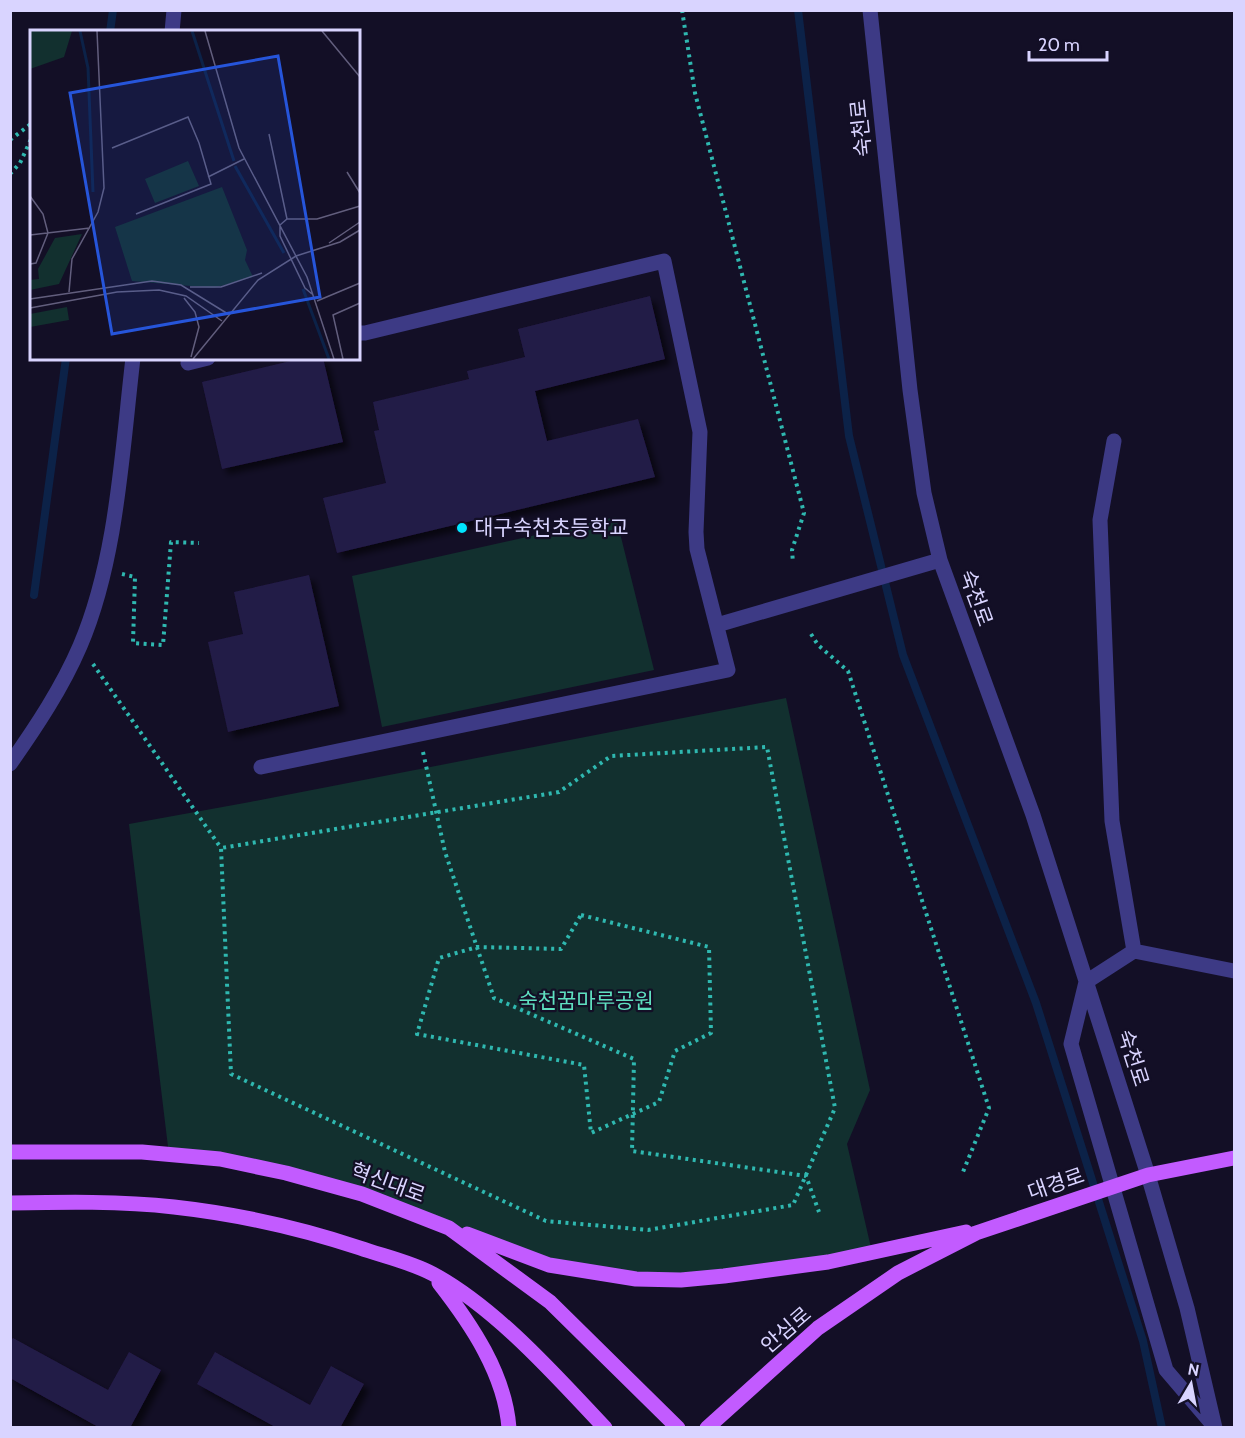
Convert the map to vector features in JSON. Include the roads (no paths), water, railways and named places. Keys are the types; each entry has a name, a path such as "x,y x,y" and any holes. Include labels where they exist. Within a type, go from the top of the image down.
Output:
{"main road":[{"name":"혁신대로","path":"10,1152 142,1152 220,1159 286,1173 362,1194 449,1228 550,1302 678,1428"},
{"name":"대경로","path":"898,1274 976,1233 1148,1175 1234,1158"},
{"path":"10,1203 72,1202 173,1206 246,1217 316,1233 432,1273 495,1319 605,1428"},
{"path":"449,1228 549,1265 636,1279 681,1280 828,1262 1001,1225"},
{"path":"432,1273 456,1305 494,1369 504,1396 509,1428"},
{"name":"안심로","path":"707,1428 818,1328 898,1274"}],"street":[{"path":"172,30 174,10"},
{"name":"숙천로","path":"870,10 910,390 924,493 940,560 1033,815 1148,1175 1187,1308 1215,1427"},
{"path":"261,767 728,670 696,540 699,420 664,261 360,333"},
{"path":"10,764 42,718 80,646 100,587 115,507 133,360"},
{"path":"188,363 200,360"},
{"path":"1114,441 1100,520 1112,821 1134,951"},
{"path":"717,625 940,560"},
{"path":"1215,1427 1166,1370 1071,1044 1086,982 1134,951 1234,970"}],"waterway":[{"path":"110,30 113,10"},
{"path":"798,10 849,436 903,655 1036,1003 1143,1341 1162,1428"},
{"path":"34,595 66,360"}],"place":[{"name":"대구숙천초등학교","path":"462,528"}],"park label":[{"name":"숙천꿈마루공원","path":"586,1001"}]}
